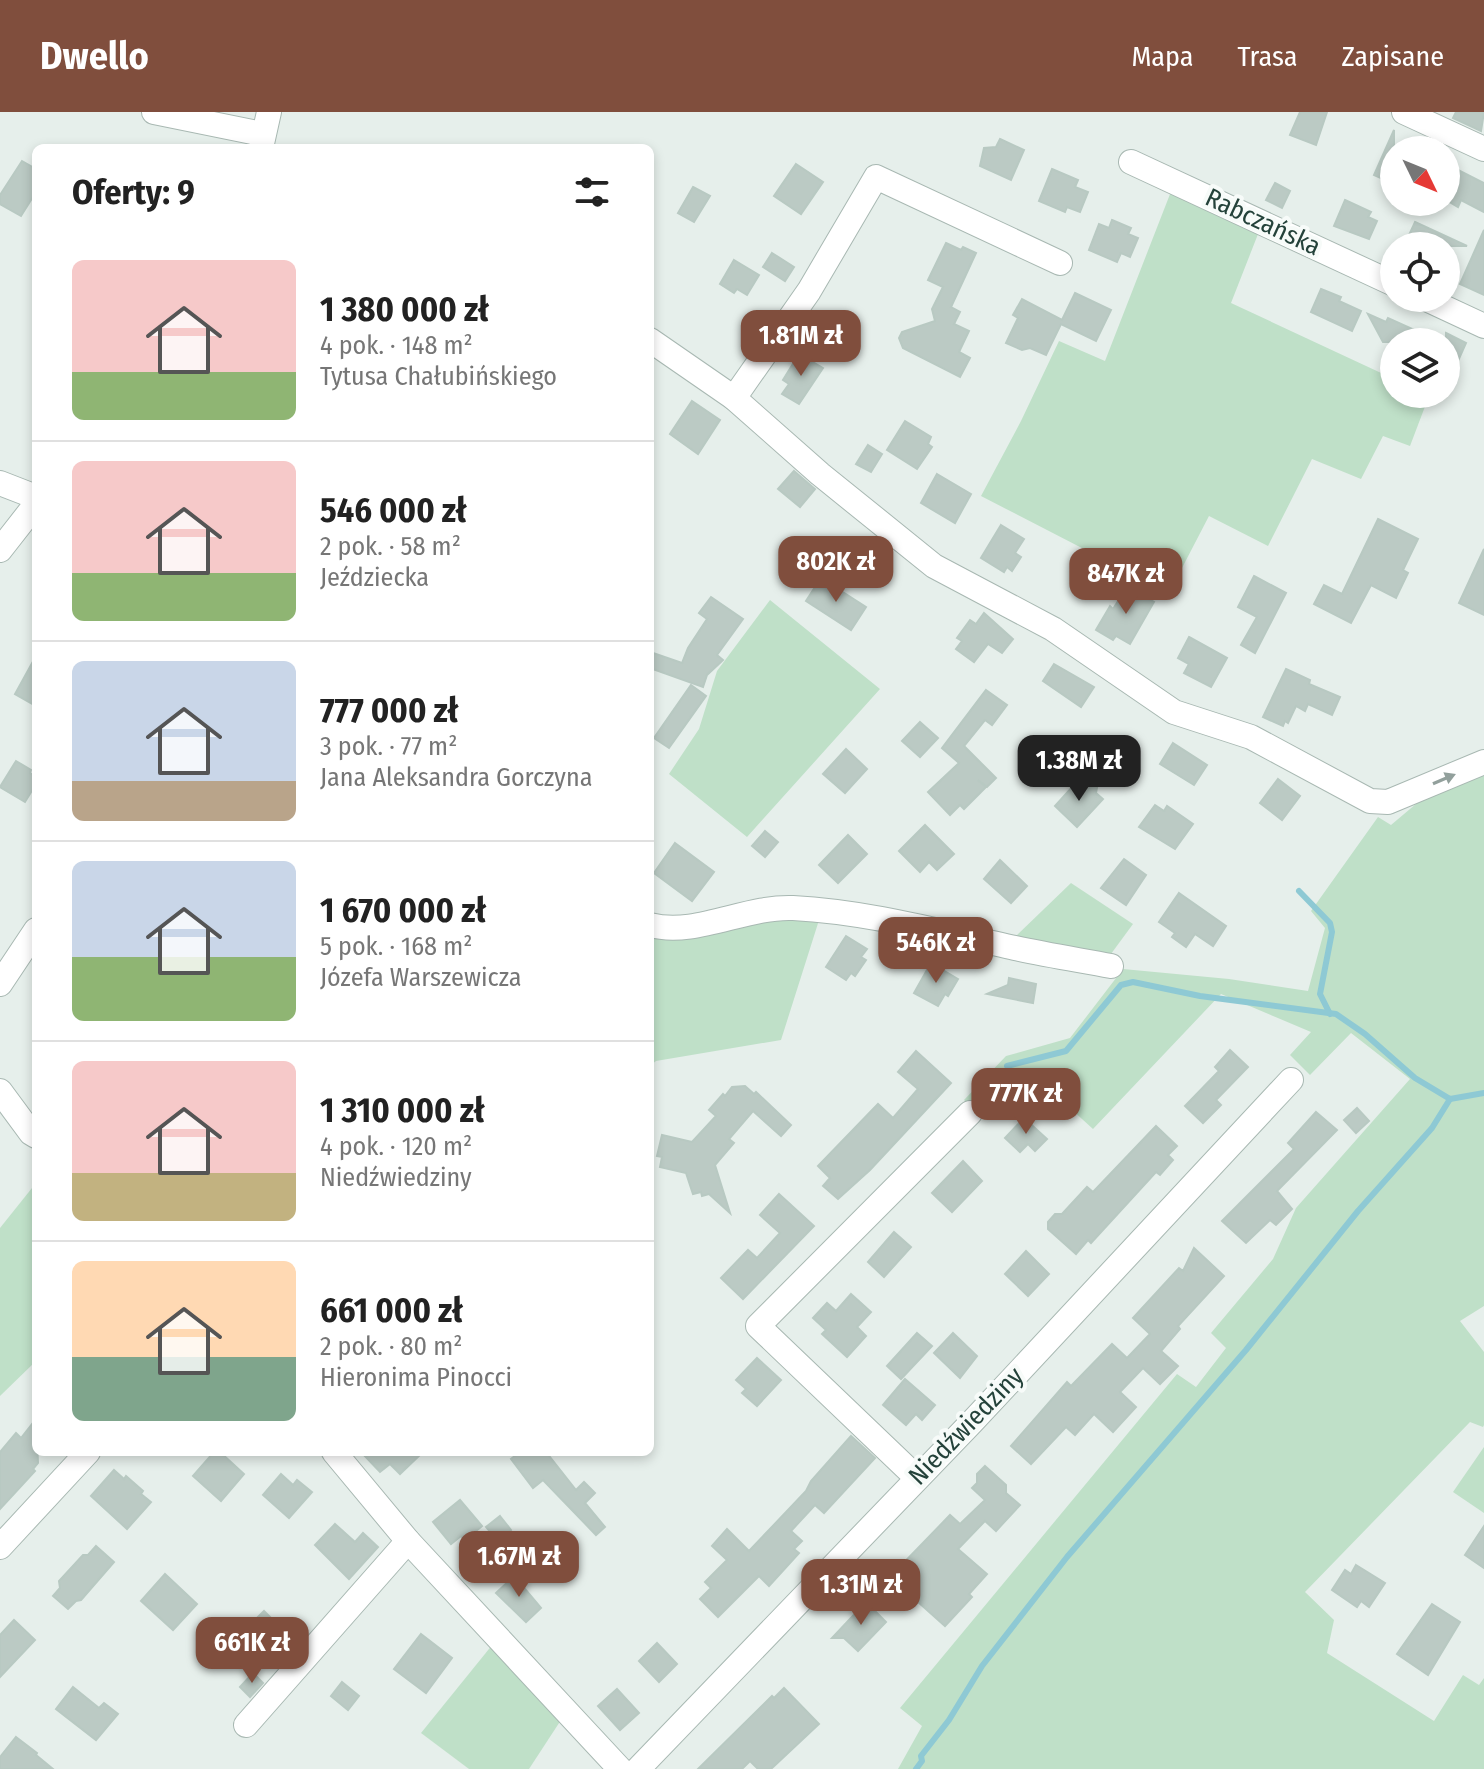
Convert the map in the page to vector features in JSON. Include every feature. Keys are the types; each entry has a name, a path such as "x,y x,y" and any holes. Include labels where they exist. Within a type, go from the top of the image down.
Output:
{"street":[{"path":"154,112 264,131"},
{"path":"1404,112 1484,149"},
{"name":"Rabczańska","path":"1131,162 1380,278"},
{"path":"734,398 809,291 876,177 1060,263"},
{"path":"1454,312 1484,326"},
{"path":"654,343 734,398 820,474 934,566 1053,629 1174,712 1251,737 1370,801 1388,802 1484,762"},
{"path":"0,483 32,495"},
{"path":"0,550 32,509"},
{"path":"654,926 670,930 771,908 793,908 869,915 1111,966"},
{"path":"0,984 32,936"},
{"name":"Niedźwiedziny","path":"638,1769 1291,1080"},
{"path":"0,1091 32,1134"},
{"path":"917,1478 758,1326 970,1113"},
{"path":"0,1547 84,1456"},
{"path":"337,1456 408,1541 620,1769"},
{"path":"246,1725 408,1541"}],"green space":[{"path":"1172,189 1260,229 1231,303 1380,372 1380,408 1424,408 1410,446 1383,436 1361,479 1312,459 1268,546 1209,516 1169,593 981,496 1059,341 1105,361"},
{"path":"770,600 880,689 747,837 669,774 699,729 717,671"},
{"path":"1465,775 1484,776 1484,1306 1460,1321 1484,1352 1484,1425 1470,1422 1305,1592 1334,1620 1327,1653 1434,1721 1463,1675 1479,1685 1484,1678 1484,1769 898,1769 922,1726 900,1708 1177,1374 1196,1387 1226,1348 1211,1333 1273,1259 1296,1208 1410,1079 1351,1033 1310,1075 1290,1055 1311,1032 1221,994 1093,1129 1038,1079 1005,1088 980,1114 964,1100 1006,1056 1070,1038 1123,969 1229,979 1308,991 1325,928 1311,911 1378,817 1391,825 1429,793"},
{"path":"1071,883 1133,924 1108,958 1013,939"},
{"path":"743,917 820,917 781,1040 654,1063 654,933"},
{"path":"32,1188 32,1365 0,1396 0,1228"},
{"path":"1484,1447 1484,1513 1453,1492"},
{"path":"493,1644 561,1720 529,1769 469,1769 421,1733"}],"building":[{"path":"1300,112 1327,112 1316,145 1290,135"},
{"path":"1456,112 1484,112 1481,131 1453,118"},
{"path":"1000,139 1024,150 1011,180 980,166 984,148 996,147"},
{"path":"22,161 32,167 32,198 21,216 0,204 0,195"},
{"path":"1380,162 1380,178 1374,175"},
{"path":"796,164 823,182 801,214 774,196"},
{"path":"1052,169 1078,180 1075,187 1088,192 1080,212 1067,207 1065,212 1039,201"},
{"path":"1460,171 1484,183 1484,212 1461,200 1460,202"},
{"path":"1275,183 1290,191 1282,208 1266,200"},
{"path":"693,187 710,196 694,222 678,213"},
{"path":"1345,200 1371,212 1368,217 1377,221 1369,239 1334,226"},
{"path":"1112,220 1131,228 1128,234 1138,238 1130,257 1121,253 1117,262 1089,250 1099,224 1109,228"},
{"path":"1415,222 1437,232 1410,232"},
{"path":"1484,230 1484,295 1460,284"},
{"path":"946,243 976,253 951,307 960,312 954,324 969,331 959,352 970,358 960,377 903,348 899,338 902,332 935,321 932,309 943,287 928,280"},
{"path":"772,253 794,267 785,281 763,267"},
{"path":"734,260 759,275 747,295 737,289 734,293 720,284"},
{"path":"1321,289 1341,297 1339,301 1361,311 1352,331 1311,312"},
{"path":"1075,293 1111,310 1096,341 1061,324 1046,355 1006,343 1018,318 1013,315 1022,299 1062,320"},
{"path":"1368,314 1386,322 1388,318 1410,328 1380,328 1380,336"},
{"path":"1460,340 1466,343 1460,356"},
{"path":"799,354 823,368 799,404 782,394 789,384 783,380"},
{"path":"692,401 720,420 698,454 670,434"},
{"path":"905,421 931,437 928,444 932,447 917,469 887,450"},
{"path":"868,445 882,454 871,472 856,464"},
{"path":"794,471 815,489 800,507 778,489"},
{"path":"937,474 971,494 955,523 921,503"},
{"path":"1378,519 1418,539 1403,570 1408,573 1396,598 1371,585 1351,623 1314,604 1324,585 1342,594"},
{"path":"1001,525 1024,539 1015,553 1021,557 1012,571 1007,567 1004,572 981,558"},
{"path":"1484,549 1484,615 1459,603"},
{"path":"1254,576 1286,593 1255,653 1241,645 1257,617 1238,607"},
{"path":"821,578 866,607 851,630 806,601"},
{"path":"1127,587 1154,602 1130,644 1116,636 1113,640 1096,630 1110,606 1113,609"},
{"path":"711,597 743,619 717,655 723,660 707,675 703,687 654,669 654,653 682,663 707,619 699,613"},
{"path":"984,613 1013,639 1002,653 988,644 974,662 956,649 962,641 957,638 970,620 976,624"},
{"path":"1189,637 1227,658 1211,687 1184,673 1189,664 1178,658"},
{"path":"32,663 32,704 15,694"},
{"path":"1054,664 1094,687 1081,707 1043,681"},
{"path":"1286,669 1310,680 1309,684 1340,697 1332,715 1308,704 1305,711 1296,706 1288,723 1285,721 1283,726 1263,717"},
{"path":"691,685 706,696 669,748 654,738"},
{"path":"986,690 1007,705 992,725 985,720 964,746 996,778 987,787 978,780 986,787 964,809 960,805 950,815 928,792 959,763 942,748"},
{"path":"920,722 938,738 920,757 902,741"},
{"path":"1173,743 1207,765 1194,785 1160,764"},
{"path":"846,749 867,769 845,793 823,774"},
{"path":"16,761 31,770 32,791 25,802 0,787"},
{"path":"1278,779 1300,796 1282,820 1260,803"},
{"path":"1098,782 1096,793 1103,799 1077,827 1055,806 1073,786 1077,789"},
{"path":"1155,805 1164,811 1167,806 1193,824 1175,849 1139,827"},
{"path":"925,825 954,854 937,870 929,862 920,872 899,851"},
{"path":"765,831 778,842 765,857 752,846"},
{"path":"848,835 867,854 838,883 819,865"},
{"path":"675,843 714,872 692,901 654,873"},
{"path":"1124,859 1146,875 1126,905 1101,888"},
{"path":"1000,860 1027,886 1011,903 984,879"},
{"path":"1179,893 1226,926 1213,946 1195,934 1186,947 1172,937 1175,933 1159,922"},
{"path":"846,936 867,949 861,957 866,960 855,976 851,973 846,980 826,967"},
{"path":"931,963 958,979 938,1006 914,993"},
{"path":"1009,978 1036,984 1033,1003 987,994 1008,985"},
{"path":"1230,1050 1248,1067 1216,1100 1221,1105 1203,1123 1185,1106 1219,1071 1215,1067"},
{"path":"916,1051 951,1083 870,1170 838,1199 823,1186 830,1178 818,1166 878,1104 893,1118 918,1089 898,1072"},
{"path":"745,1086 754,1094 756,1092 791,1125 781,1136 753,1111 729,1139 734,1143 715,1165 730,1213 709,1194 693,1194 686,1173 660,1167 662,1157 657,1156 662,1135 692,1142 716,1116 709,1110 723,1094 725,1096 732,1087"},
{"path":"1357,1108 1369,1121 1356,1133 1344,1120"},
{"path":"1316,1112 1337,1130 1277,1191 1292,1209 1276,1225 1270,1220 1246,1243 1222,1221 1294,1149 1288,1143"},
{"path":"1024,1118 1047,1139 1035,1151 1028,1144 1020,1152 1005,1138"},
{"path":"1156,1126 1177,1146 1168,1155 1173,1160 1160,1175 1156,1172 1091,1243 1088,1240 1076,1254 1048,1229 1048,1222 1055,1214 1062,1214 1087,1187 1093,1192"},
{"path":"963,1161 982,1181 952,1212 932,1193"},
{"path":"779,1194 814,1226 743,1299 721,1278 748,1250 757,1258 780,1233 760,1215"},
{"path":"894,1232 911,1247 884,1277 868,1262"},
{"path":"1194,1248 1224,1276 1178,1326 1180,1329 1161,1351 1178,1366 1160,1384 1143,1368 1120,1392 1136,1407 1113,1432 1094,1414 1075,1435 1066,1427 1031,1464 1011,1446 1067,1382 1071,1386 1112,1344 1127,1358 1150,1334 1133,1318 1179,1268 1183,1271"},
{"path":"1026,1251 1049,1274 1028,1296 1005,1274"},
{"path":"851,1294 871,1312 857,1327 866,1336 847,1357 822,1334 826,1330 813,1318 827,1303 836,1311"},
{"path":"917,1333 932,1346 901,1379 887,1366"},
{"path":"953,1333 977,1356 960,1378 934,1353"},
{"path":"757,1358 781,1380 757,1406 742,1393 746,1389 736,1380"},
{"path":"905,1379 935,1405 922,1420 916,1414 906,1425 883,1405"},
{"path":"32,1424 32,1456 38,1456 38,1463 33,1469 35,1471 0,1509 0,1452 16,1433 21,1438"},
{"path":"851,1436 875,1458 824,1513 815,1505 791,1531 802,1541 794,1549 799,1553 769,1586 759,1576 718,1617 700,1599 711,1588 705,1582 727,1560 712,1546 727,1529 749,1551 806,1491 811,1481"},
{"path":"210,1456 224,1456 244,1474 221,1501 193,1476"},
{"path":"365,1456 419,1456 400,1474 390,1464 380,1472"},
{"path":"515,1456 549,1456 576,1490 584,1482 595,1493 585,1503 605,1527 596,1535 543,1480 533,1488 511,1459"},
{"path":"985,1466 1006,1485 1006,1493 1020,1505 996,1531 985,1521 958,1549 987,1574 969,1594 972,1597 945,1626 890,1577 950,1515 960,1524 985,1500 972,1488 977,1483 977,1474"},
{"path":"114,1470 124,1479 126,1476 151,1502 127,1529 91,1496"},
{"path":"281,1474 293,1485 297,1480 312,1492 289,1518 263,1495"},
{"path":"460,1500 482,1526 465,1540 461,1536 451,1544 433,1522"},
{"path":"500,1516 511,1530 498,1541 486,1527"},
{"path":"335,1524 355,1542 363,1533 378,1547 349,1579 315,1545"},
{"path":"1484,1526 1484,1568 1465,1555"},
{"path":"96,1546 114,1562 81,1600 68,1609 53,1596 60,1588 59,1581"},
{"path":"1356,1565 1385,1583 1369,1607 1361,1601 1357,1607 1332,1590 1345,1570 1351,1574"},
{"path":"165,1574 197,1604 173,1630 141,1601"},
{"path":"514,1576 541,1608 526,1622 496,1593"},
{"path":"866,1602 886,1622 858,1651 844,1638 832,1638"},
{"path":"1432,1604 1460,1622 1428,1675 1397,1654"},
{"path":"264,1611 290,1637 261,1666 235,1640"},
{"path":"14,1620 35,1640 0,1677 0,1635"},
{"path":"421,1634 452,1658 426,1693 394,1669"},
{"path":"657,1643 677,1664 659,1682 639,1661"},
{"path":"253,1673 263,1683 250,1697 240,1687"},
{"path":"342,1682 359,1696 348,1710 331,1696"},
{"path":"73,1687 99,1708 104,1703 118,1714 96,1740 56,1709"},
{"path":"784,1688 819,1724 771,1769 758,1769 750,1761 742,1769 698,1769 772,1696 774,1698"},
{"path":"617,1689 639,1713 620,1730 598,1706"},
{"path":"16,1737 53,1769 0,1769 0,1757"}],"waterway":[{"path":"1299,891 1330,923 1332,932 1320,994 1330,1014"},
{"path":"1007,1066 1066,1051 1121,985 1133,982 1200,996 1336,1014 1365,1034 1415,1078 1450,1099 1484,1093"},
{"path":"916,1769 922,1761 921,1756 949,1720 982,1666 1067,1557 1246,1350 1358,1211 1432,1128 1450,1099"}]}
